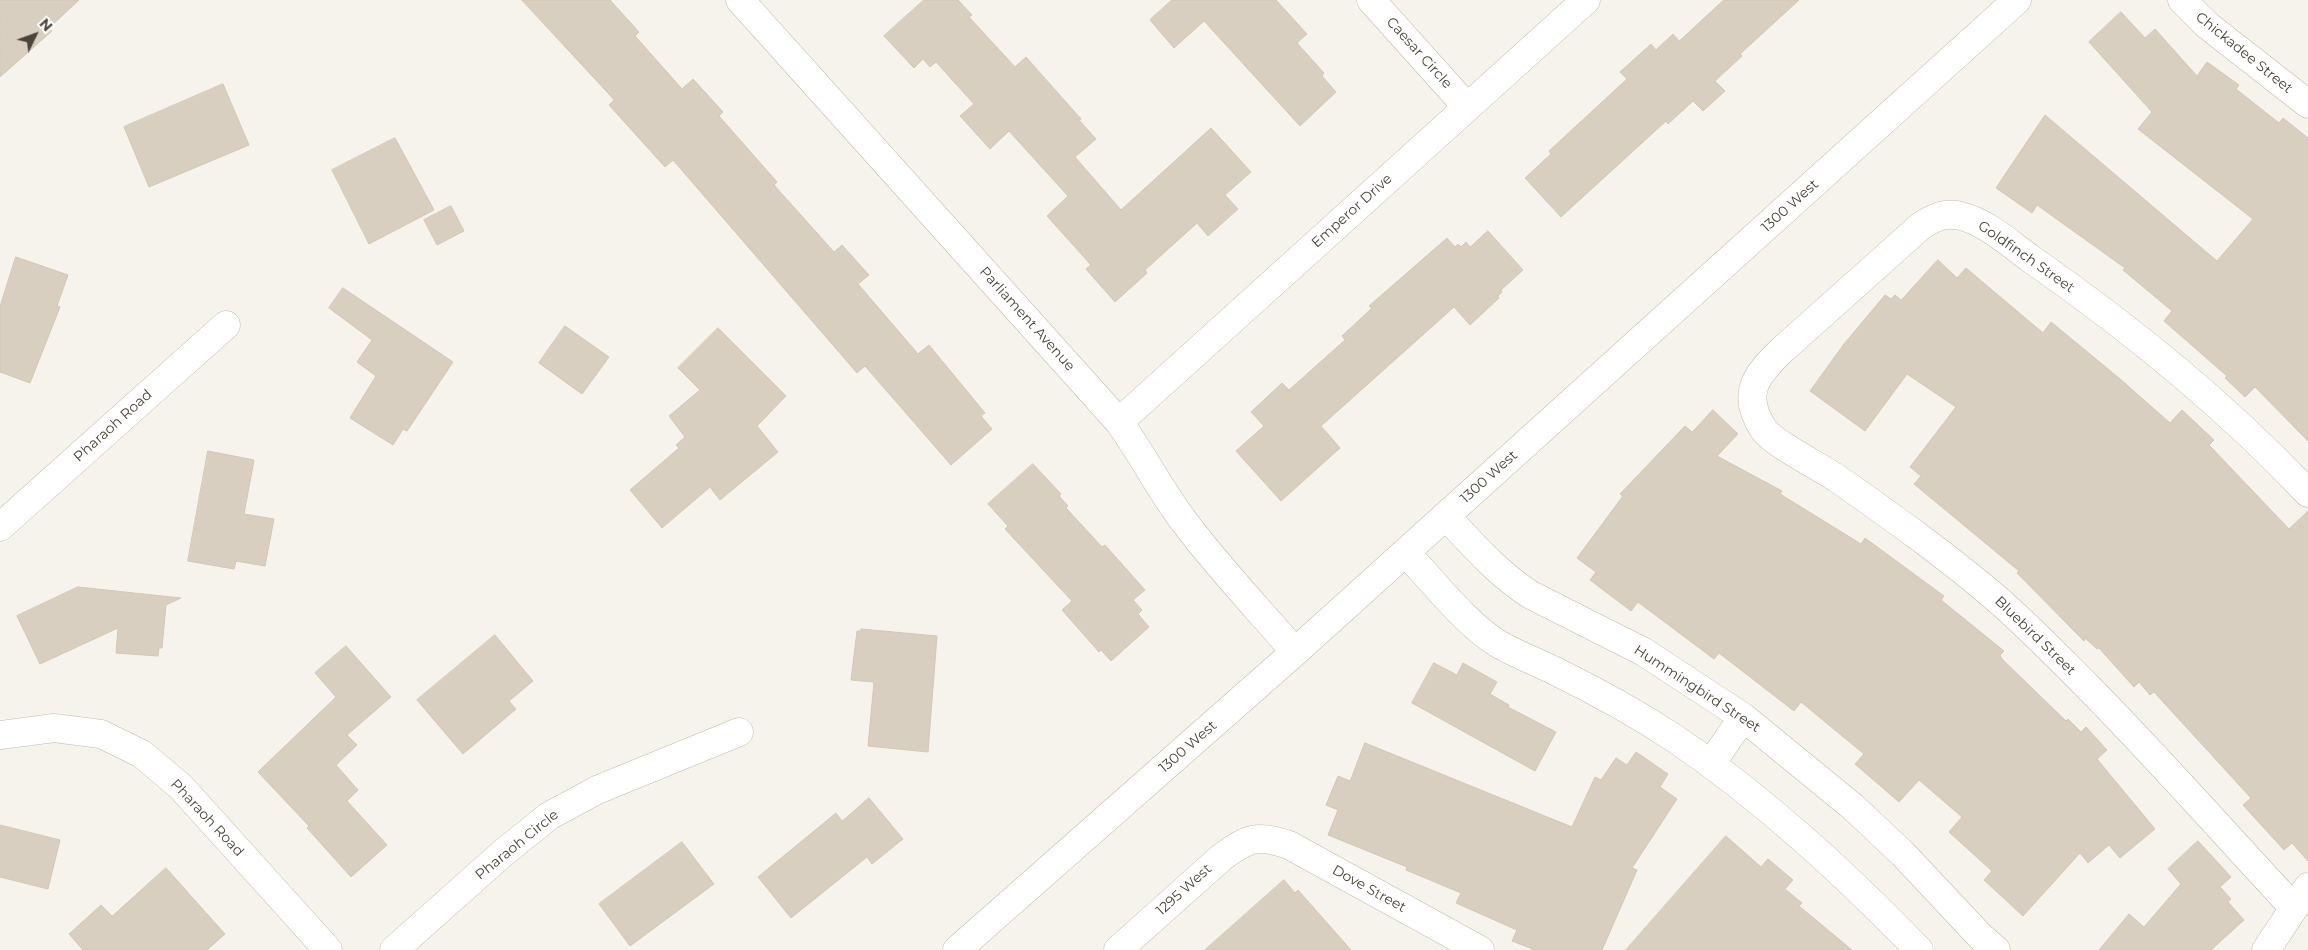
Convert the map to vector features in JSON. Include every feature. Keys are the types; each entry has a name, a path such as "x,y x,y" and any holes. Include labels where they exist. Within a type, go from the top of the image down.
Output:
{"street":[{"name":"Parliament Avenue","path":"740,0 1119,422 1140,451 1162,491 1186,525 1296,652"},
{"name":"Caesar Circle","path":"1371,0 1467,107"},
{"name":"Emperor Drive","path":"1119,422 1586,0"},
{"name":"1300 West","path":"958,950 1296,652 2017,0"},
{"name":"Chickadee Street","path":"2182,0 2207,25 2308,104"},
{"name":"Goldfinch Street","path":"1752,401 1753,386 1760,371 1782,350 1922,225 1935,217 1949,214 1974,220 1994,233 2068,285 2146,345 2218,407 2308,494"},
{"name":"Pharaoh Road","path":"0,527 226,325"},
{"name":"Bluebird Street","path":"1752,401 1758,419 1766,432 1836,478 1907,529 1966,574 2033,631 2126,726 2300,897"},
{"name":"Hummingbird Street","path":"1446,516 1498,572 1514,584 1531,595 1644,652 1743,717 1853,807 1903,854 1980,936 1996,950"},
{"path":"1406,553 1479,630 1498,644 1578,682 1673,737 1764,805 1823,855 1919,950"},
{"path":"1711,764 1743,717"},
{"name":"Pharaoh Road","path":"0,735 54,728 101,734 142,754 181,787 328,950"},
{"name":"Pharaoh Circle","path":"394,950 503,853 549,816 597,790 739,732"},
{"name":"1295 West","path":"1118,950 1222,857 1238,845 1255,837"},
{"name":"Dove Street","path":"1255,837 1272,839 1288,845 1480,950"},
{"path":"2266,950 2300,897"}],"building":[{"path":"0,0 79,0 49,28 52,31 0,77"},
{"path":"522,0 610,0 639,32 635,36 682,89 693,79 723,112 719,116 777,182 774,185 834,252 842,245 869,275 858,284 918,354 929,345 985,413 981,416 992,429 951,465 865,366 857,373 673,160 665,167 609,105 614,100"},
{"path":"924,0 958,0 972,15 969,17 1015,67 1026,57 1081,119 1079,120 1096,139 1075,157 1121,210 1211,128 1251,172 1225,195 1238,209 1208,236 1197,223 1145,270 1147,273 1115,302 1086,269 1091,265 1047,216 1068,196 1009,131 990,149 960,116 974,104 936,62 930,67 923,59 914,68 884,36"},
{"path":"1172,0 1276,0 1307,34 1297,43 1324,73 1322,76 1336,92 1300,126 1204,21 1174,48 1150,20"},
{"path":"1724,0 1799,0 1740,54 1742,56 1715,81 1725,91 1703,111 1693,101 1668,124 1666,121 1561,217 1525,178 1551,154 1549,151 1627,79 1620,72 1651,44 1656,50 1673,34 1679,41"},
{"path":"2121,12 2145,38 2155,29 2197,76 2207,62 2239,85 2236,89 2279,123 2283,118 2308,138 2308,441 2255,387 2245,397 2225,378 2227,376 2164,321 2172,311 2123,270 2125,268 2037,205 2032,213 1996,188 2045,115 2217,261 2253,219 2138,129 2152,112 2089,42"},
{"path":"223,84 249,145 149,187 124,127"},
{"path":"395,138 434,210 369,244 332,170"},
{"path":"451,206 464,231 437,245 424,220"},
{"path":"1488,231 1523,270 1501,290 1499,298 1470,325 1454,307 1321,426 1340,448 1281,501 1236,451 1264,426 1251,412 1282,383 1289,390 1345,340 1342,336 1372,308 1369,306 1447,238 1455,247 1458,244 1461,247 1466,242 1470,247"},
{"path":"16,257 68,275 57,306 60,307 30,383 0,372 0,307"},
{"path":"1938,260 1957,278 1966,268 2043,333 2051,322 2170,423 2182,410 2214,440 2209,445 2289,529 2308,511 2308,861 2292,843 2284,850 2243,805 2251,798 2154,692 2150,695 2139,682 2134,687 2099,648 2097,649 2085,638 2084,641 2017,573 2019,571 1914,484 1921,476 1910,467 1956,407 1907,374 1865,431 1810,391 1844,344 1885,295 1891,299 1895,295 1901,300"},
{"path":"343,288 453,362 407,431 403,429 393,445 350,418 376,376 357,362 372,340 329,308"},
{"path":"565,326 609,357 582,394 539,363"},
{"path":"718,328 786,396 757,426 778,452 720,500 710,487 662,528 630,490 679,448 676,445 685,437 669,416 700,390 678,368"},
{"path":"1713,410 1738,434 1717,456 1782,491 1780,494 1861,544 1865,538 1944,596 1941,600 2004,651 2000,655 2002,659 2066,721 2068,719 2081,732 2086,727 2107,750 2097,759 2155,829 2120,858 2109,845 2088,863 2080,853 2023,916 1984,880 1992,871 1949,832 1962,817 1919,780 1899,802 1855,764 1864,754 1801,702 1794,711 1719,653 1714,659 1638,602 1631,611 1590,580 1596,572 1577,558 1623,496 1620,494 1685,426 1692,432"},
{"path":"208,451 254,460 244,514 274,519 265,566 236,561 234,569 188,561"},
{"path":"1033,464 1061,494 1059,496 1068,506 1066,508 1102,547 1105,545 1145,590 1133,600 1142,610 1138,614 1149,627 1111,661 1101,650 1099,652 1062,610 1072,601 1005,529 1008,526 988,504"},
{"path":"78,587 181,598 166,605 162,648 159,648 158,656 116,653 118,628 40,664 17,616"},
{"path":"861,629 937,636 928,752 868,746 874,682 851,680 857,631 861,631"},
{"path":"495,635 533,681 509,701 516,709 463,754 417,700"},
{"path":"346,646 391,697 347,735 357,745 336,765 358,790 347,801 387,845 351,877 307,828 309,826 258,772 336,697 315,673"},
{"path":"1434,663 1457,675 1463,663 1497,682 1490,694 1509,705 1508,707 1556,732 1535,771 1412,703"},
{"path":"1365,743 1572,827 1595,777 1601,780 1616,758 1627,765 1636,752 1668,774 1660,787 1677,799 1632,868 1637,870 1602,950 1535,950 1512,941 1517,930 1456,903 1461,893 1406,870 1407,867 1328,835 1338,810 1326,805 1338,776 1350,781"},
{"path":"869,798 903,839 872,864 867,857 791,918 758,877 836,813 842,821"},
{"path":"0,825 60,840 48,889 0,877"},
{"path":"1726,836 1761,867 1768,859 1793,880 1785,889 1802,903 1799,906 1852,950 1626,950"},
{"path":"2198,841 2231,877 2220,887 2231,899 2228,902 2244,920 2211,950 2099,950 2129,914 2144,927 2181,884 2168,869"},
{"path":"682,842 714,884 630,946 599,904"},
{"path":"166,868 225,934 207,950 83,950 69,934 101,905 112,916"},
{"path":"1284,880 1295,893 1298,890 1351,950 1205,950"}]}
